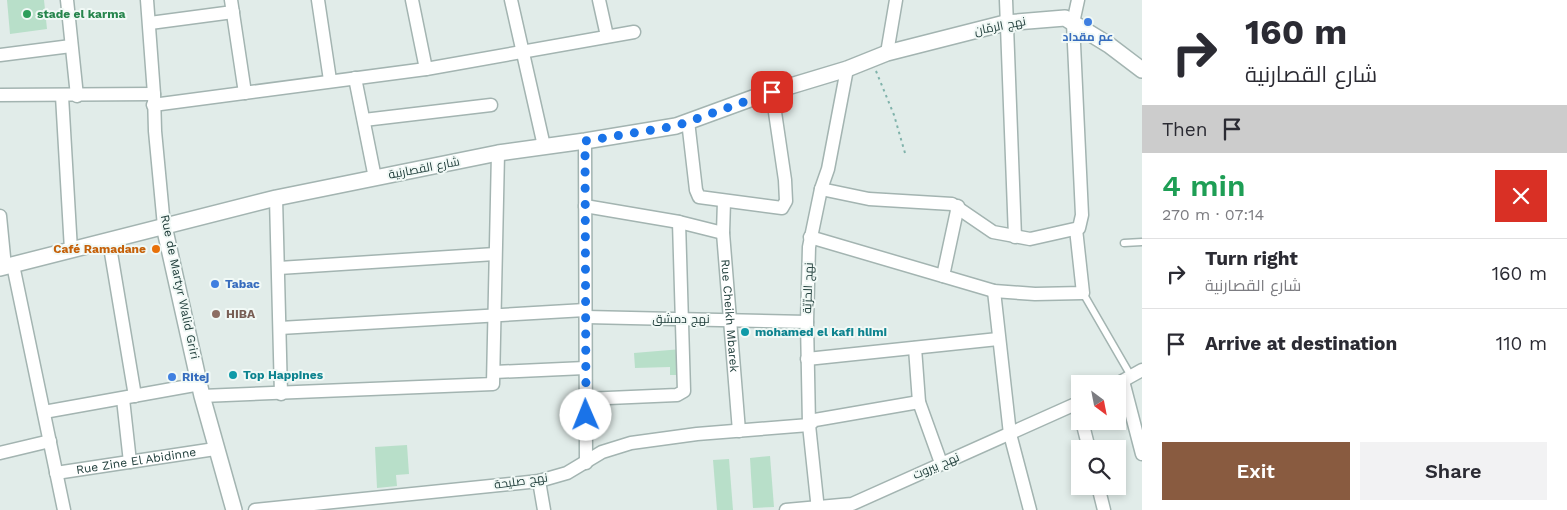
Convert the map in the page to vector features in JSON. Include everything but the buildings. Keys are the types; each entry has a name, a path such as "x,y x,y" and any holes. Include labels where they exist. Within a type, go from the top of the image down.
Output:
{"street":[{"path":"67,0 77,96"},
{"name":"Rue de Martyr Walid Griri","path":"147,0 164,226 201,390 234,510"},
{"path":"318,0 330,80"},
{"path":"412,0 426,69"},
{"path":"511,0 521,52 544,146"},
{"path":"599,0 607,36"},
{"path":"887,54 896,0"},
{"path":"1006,0 1005,23 1015,237"},
{"path":"821,189 869,199 952,204 958,206 982,226 994,232 1015,237 1037,239 1076,229 1080,225 1082,215 1073,23 1078,0"},
{"path":"150,23 232,6 245,93"},
{"name":"نهج الرمّان","path":"847,69 887,54 1005,23 1061,17 1109,45 1142,71"},
{"path":"0,95 154,99 245,93 330,80 426,69 634,32"},
{"path":"0,55 71,46"},
{"name":"شارع القصارنية","path":"6,267 276,198 498,153 676,126 772,92 847,69"},
{"name":"نهج الحرّيّة","path":"818,509 809,425 807,359 810,237 821,189 828,169 847,69"},
{"path":"355,78 375,178"},
{"path":"688,121 697,194 703,199 782,208 785,204 785,180 772,92"},
{"path":"62,96 71,250"},
{"path":"364,120 491,105"},
{"path":"585,141 586,463"},
{"path":"44,412 129,398 201,390 281,394 490,385 494,381 498,153"},
{"path":"276,198 281,394"},
{"name":"Rue Cheikh Mbarek","path":"724,202 723,233 739,431"},
{"path":"585,206 679,222 723,233"},
{"path":"943,276 958,206"},
{"path":"0,216 6,267 44,412 64,510"},
{"path":"586,399 681,394 686,387 679,222"},
{"path":"810,237 994,291 1035,294 1083,293 1076,229"},
{"path":"109,241 129,398 130,462"},
{"path":"279,268 495,254"},
{"path":"994,291 1010,434 1029,510"},
{"name":"نهج دمشق","path":"280,328 495,316 585,314 683,320 730,318 807,322"},
{"path":"807,359 998,340"},
{"path":"915,348 919,402 941,463"},
{"path":"494,372 585,368"},
{"path":"1128,378 1142,454"},
{"name":"نهج صليحة","path":"255,510 539,481 567,473 602,452 631,443 697,434 809,425 814,420 919,402"},
{"name":"نهج بيروت","path":"786,510 853,507 941,463 1071,408"},
{"path":"0,453 50,441"},
{"name":"Rue Zine El Abidinne","path":"56,473 216,449"},
{"path":"539,481 544,510"},
{"path":"1100,495 1104,510"}],"lane":[{"path":"1124,243 1142,242"},
{"path":"1083,293 1128,378"}],"path":[{"path":"872,60 894,115 905,153"}],"green space":[{"name":"stade el karma","path":"7,0 44,0 47,29 10,34"},
{"path":"682,349 683,375 670,375 670,367 635,368 634,353"},
{"path":"407,445 409,474 396,475 397,486 377,488 375,447"},
{"path":"770,456 774,507 753,508 750,458"},
{"path":"729,459 733,510 717,510 713,460"}],"place":[{"name":"stade el karma","path":"27,14"},
{"name":"عم مقداد","path":"1088,22"},
{"name":"Café Ramadane","path":"156,249"},
{"name":"Tabac","path":"215,284"},
{"name":"HIBA","path":"216,314"},
{"name":"mohamed el kafi hlimi","path":"745,332"},
{"name":"Top Happines","path":"233,375"},
{"name":"Ritej","path":"172,377"}],"route":[{"path":"586,415 585,141 676,126 772,92"}]}
